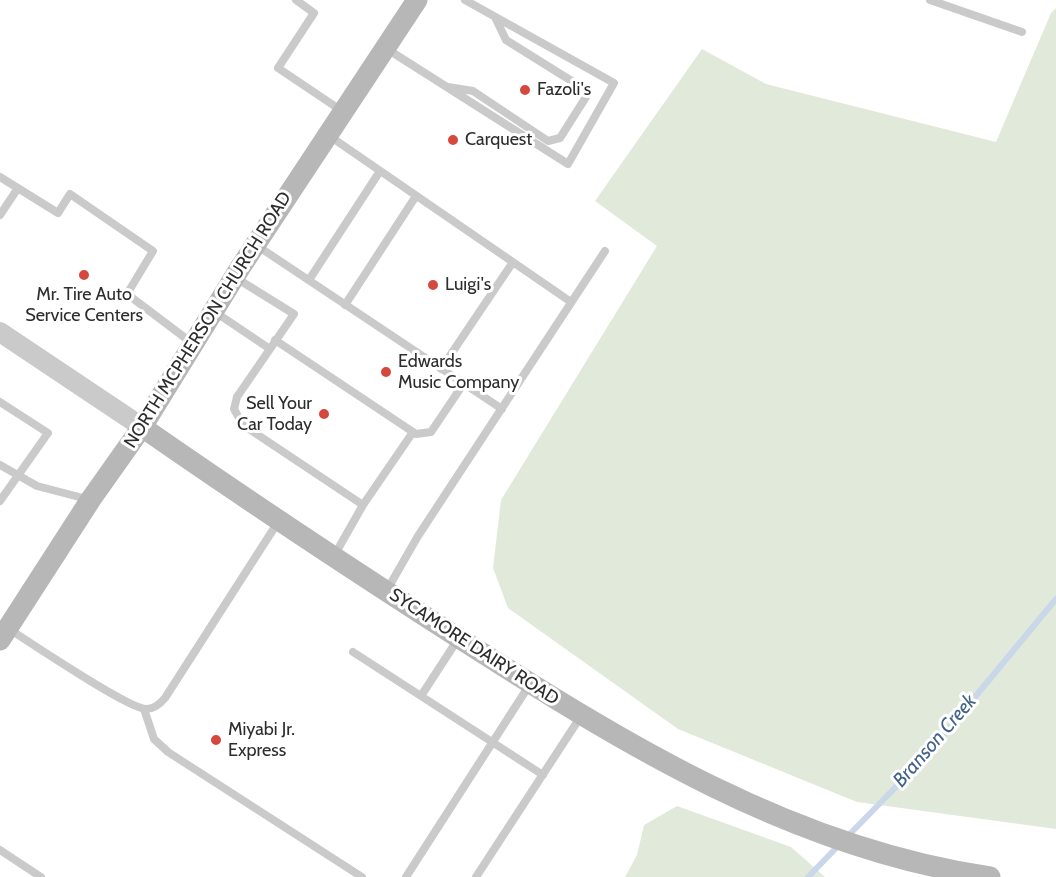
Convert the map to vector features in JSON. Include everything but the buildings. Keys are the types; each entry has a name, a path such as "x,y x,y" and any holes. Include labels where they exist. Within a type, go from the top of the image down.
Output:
{"main road":[{"name":"NORTH MCPHERSON CHURCH ROAD","path":"4,634 91,499 142,427 234,277 343,111 387,49 417,0"},
{"name":"SYCAMORE DAIRY ROAD","path":"142,427 278,522 581,716 692,777 786,819 914,861 990,877"}],"street":[{"name":"SYCAMORE DAIRY ROAD","path":"0,332 142,427"}],"lane":[{"path":"296,0 314,13 278,68 343,111"},
{"path":"387,49 443,87 568,164 614,83 465,0"},
{"path":"930,0 1022,32"},
{"path":"443,87 473,91 548,141 560,138 586,97 586,90 506,40 495,17"},
{"path":"327,135 572,302"},
{"path":"309,280 380,171"},
{"path":"0,177 58,213 70,194 153,251 127,294 193,344"},
{"path":"0,215 18,189"},
{"path":"345,305 416,196"},
{"path":"255,245 502,409"},
{"path":"386,591 605,251"},
{"path":"441,369 513,262"},
{"path":"234,277 294,314 237,397 234,409 243,425 363,505"},
{"path":"213,311 270,349"},
{"path":"275,340 416,434 431,432 464,383"},
{"path":"0,402 48,433 0,501"},
{"path":"333,557 363,505 412,432"},
{"path":"0,465 19,477 53,492 91,499"},
{"path":"4,634 144,709 159,705 278,522"},
{"path":"421,696 459,638"},
{"path":"353,652 543,775"},
{"path":"406,877 530,683"},
{"path":"144,709 154,739 168,752 362,877"},
{"path":"476,877 581,716"},
{"path":"0,850 41,877"}],"shaded area":[{"path":"1056,8 1056,829 857,802 678,729 508,608 493,568 501,500 657,246 595,201 702,49 766,84 996,142 1051,13"},
{"path":"677,806 791,847 825,877 625,877 637,855 644,825"}],"waterway":[{"name":"Branson Creek","path":"847,837 927,755 1056,599"},
{"name":"Branson Creek","path":"808,877 839,845"}],"place":[{"name":"Fazoli's","path":"525,90"},
{"name":"Carquest","path":"453,140"},
{"name":"Mr. Tire Auto Service Centers","path":"84,275"},
{"name":"Luigi's","path":"433,285"},
{"name":"Edwards Music Company","path":"386,372"},
{"name":"Sell Your Car Today","path":"324,414"},
{"name":"Miyabi Jr. Express","path":"216,740"}]}
